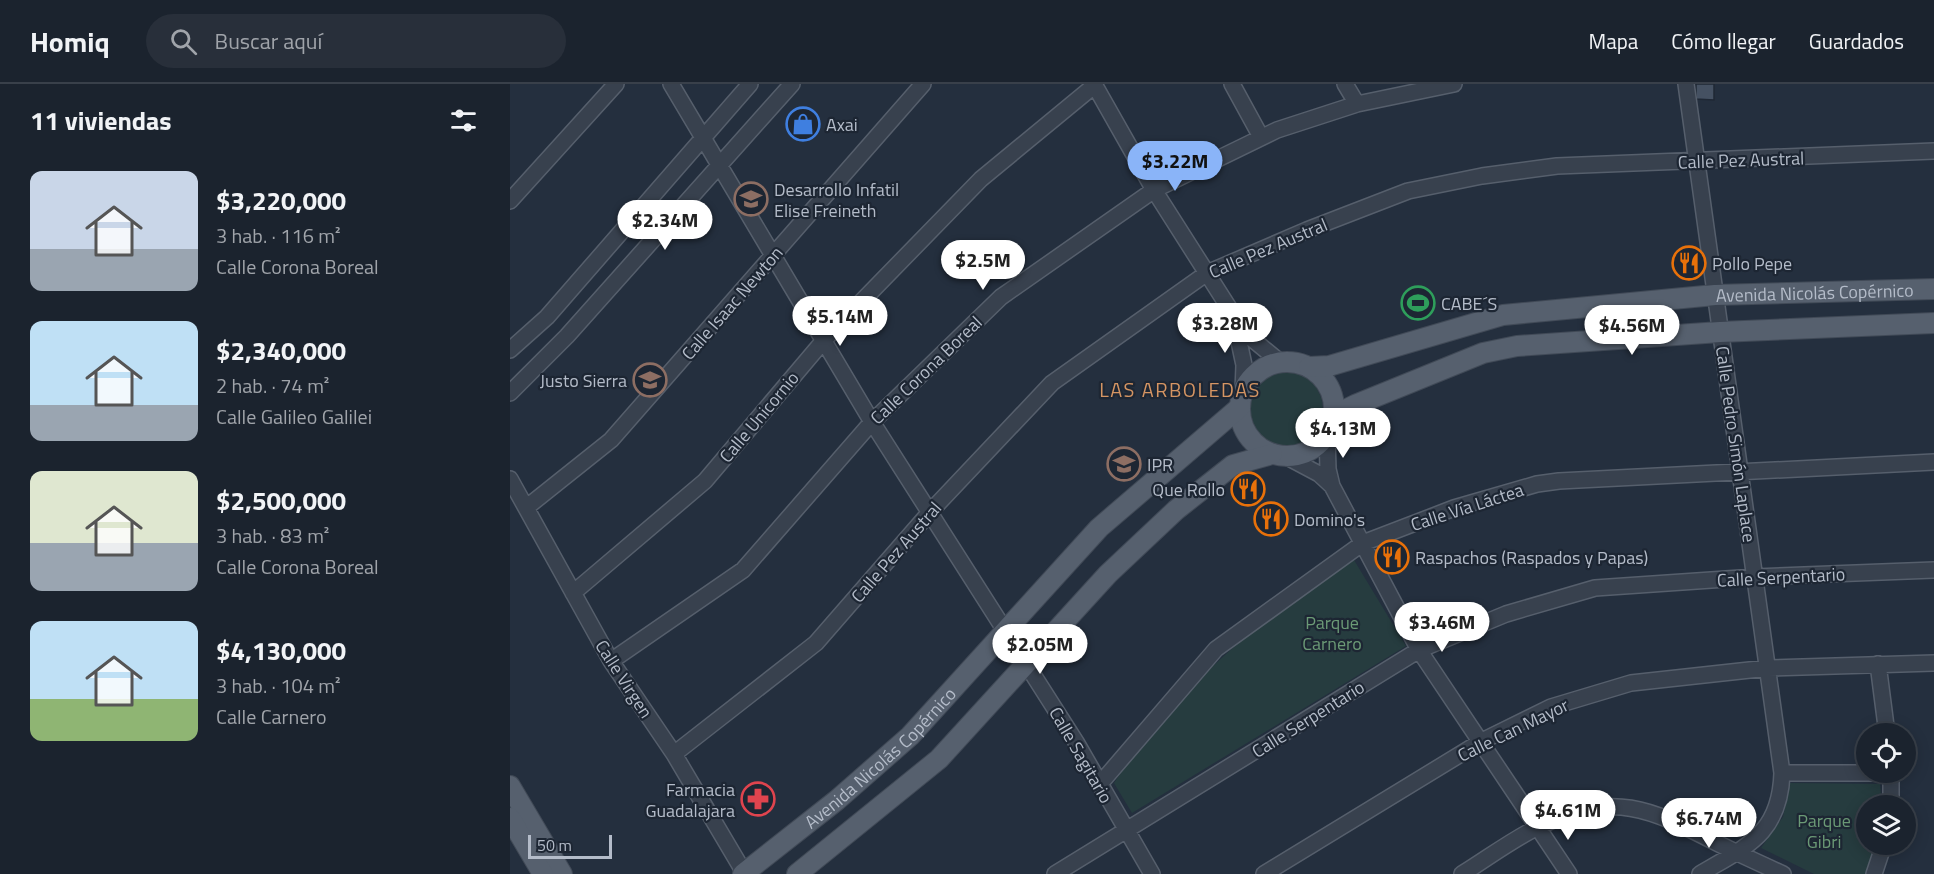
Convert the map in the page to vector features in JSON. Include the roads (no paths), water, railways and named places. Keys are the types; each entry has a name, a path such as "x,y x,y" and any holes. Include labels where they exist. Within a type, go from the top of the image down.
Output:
{"main road":[{"name":"Avenida Nicolás Copérnico","path":"1310,367 1329,366 1503,315 1715,296 1934,289"},
{"name":"Avenida Nicolás Copérnico","path":"1330,429 1347,409 1483,353 1534,344 1720,332 1934,323"},
{"path":"1280,362 1295,362 1310,367 1323,377 1331,392 1334,408 1330,429 1314,448 1280,455 1258,447 1248,436 1241,422 1241,399 1252,377 1264,367 1280,362"},
{"name":"Avenida Nicolás Copérnico","path":"744,874 837,800 910,736 1005,628 1099,528 1241,399"},
{"name":"Avenida Nicolás Copérnico","path":"797,874 939,759 1108,574 1176,510 1233,465 1280,455"},
{"path":"510,786 562,874"},
{"path":"837,800 846,800 858,812 855,829"},
{"path":"510,818 543,874"},
{"path":"510,843 529,874"}],"street":[{"path":"510,201 616,84"},
{"name":"Calle Sagitario","path":"671,84 701,138 825,339 872,422 1076,742 1152,874"},
{"path":"510,350 547,317 750,84"},
{"path":"510,393 567,336 792,84"},
{"name":"Calle Isaac Newton","path":"527,507 610,440 923,84"},
{"path":"1094,84 1154,190 1245,333 1280,362"},
{"name":"Calle Unicornio","path":"573,593 705,481 825,339 981,179 1094,84"},
{"path":"1232,84 1261,137"},
{"path":"1345,84 1357,104"},
{"name":"Calle Corona Boreal","path":"611,661 743,570 872,422 1001,297 1154,190 1261,137 1357,104 1454,84"},
{"name":"Calle Pedro Simón Laplace","path":"1686,84 1782,773 1782,799 1771,820 1756,839 1700,874"},
{"name":"Calle Pez Austral","path":"674,754 816,643 930,512 1052,383 1207,273 1307,230 1408,191 1557,166 1934,151"},
{"path":"1233,315 1244,365 1241,399"},
{"path":"1330,429 1328,469 1332,486 1419,650 1569,874"},
{"path":"1280,455 1319,474 1332,486"},
{"name":"Calle Vía Láctea","path":"1099,785 1216,649 1363,543 1454,508 1537,484 1739,470 1934,462"},
{"name":"Calle Virgen","path":"510,479 611,661 674,754 744,874"},
{"name":"Calle Serpentario","path":"1055,874 1419,650 1506,614 1595,588 1755,577 1934,570"},
{"name":"Calle Can Mayor","path":"1264,874 1482,741 1551,707 1616,687 1768,668 1934,663"},
{"path":"1878,664 1886,723"},
{"path":"1782,773 1856,773"},
{"path":"1462,874 1538,827 1591,808 1634,808 1669,818 1783,874"},
{"path":"1538,827 1560,874"},
{"path":"1874,874 1880,855"}],"place":[{"name":"Axai","path":"803,124"},
{"name":"Desarrollo Infatil Elise Freineth","path":"751,199"},
{"name":"Pollo Pepe","path":"1689,263"},
{"name":"CABE´S","path":"1418,303"},
{"name":"Justo Sierra","path":"650,380"},
{"name":"IPR","path":"1124,464"},
{"name":"Que Rollo","path":"1248,489"},
{"name":"Domino's","path":"1271,519"},
{"name":"Raspachos (Raspados y Papas)","path":"1392,557"},
{"name":"Farmacia Guadalajara","path":"758,799"}],"district":[{"name":"LAS ARBOLEDAS","path":"1180,389"}],"park label":[{"name":"Parque Carnero","path":"1332,632"},
{"name":"Parque Gibri","path":"1824,830"}]}
